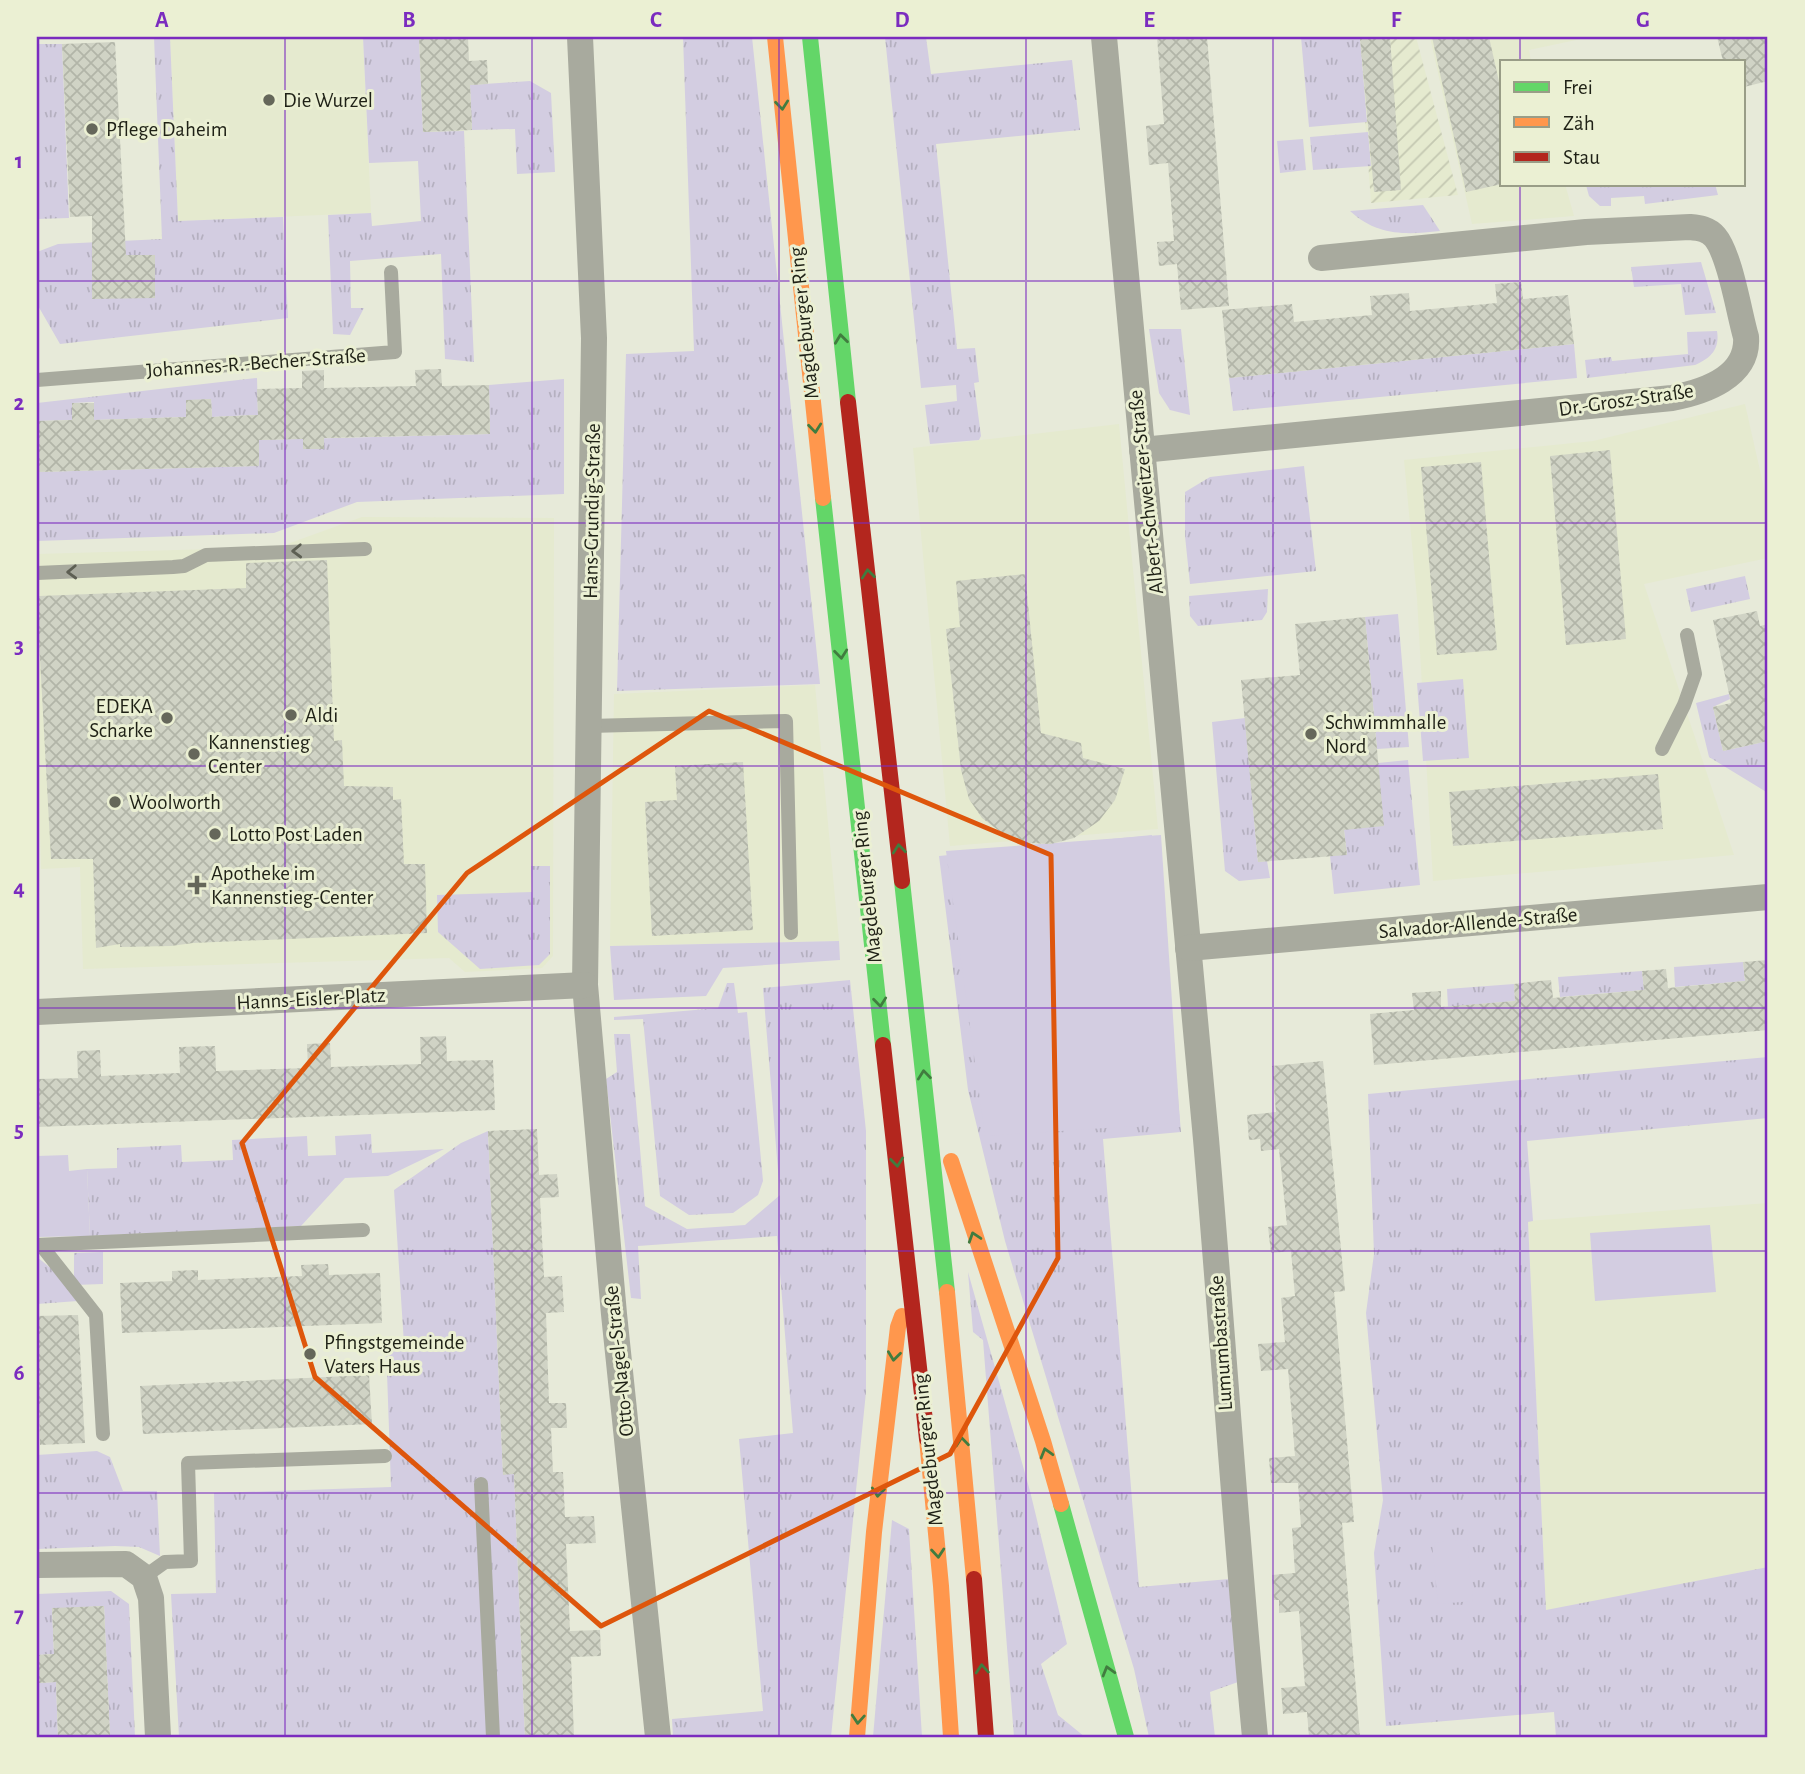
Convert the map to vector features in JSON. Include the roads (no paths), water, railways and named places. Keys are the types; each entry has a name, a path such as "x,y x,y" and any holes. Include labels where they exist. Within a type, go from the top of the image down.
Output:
{"highway":[{"name":"Magdeburger Ring","path":"775,37 812,401 911,1290 941,1586 951,1737"},
{"name":"Magdeburger Ring","path":"810,37 827,212 932,1143 965,1471 986,1737"},
{"path":"932,1143 953,1162 960,1193 1042,1441 1126,1737"},
{"path":"857,1737 885,1424 898,1327 911,1290"}],"street":[{"name":"Hans-Grundig-Straße","path":"580,37 594,338 585,985"},
{"name":"Albert-Schweitzer-Straße","path":"1104,37 1188,948"},
{"name":"Dr.-Grosz-Straße","path":"1142,450 1672,398 1696,393 1717,384 1734,370 1745,350 1746,337 1724,257 1714,236 1701,228 1586,232 1321,258"},
{"name":"Salvador-Allende-Straße","path":"1188,948 1768,897"},
{"name":"Lumumbastraße","path":"1188,948 1206,1139 1238,1564 1255,1737"},
{"name":"Hanns-Eisler-Platz","path":"37,1012 585,985"},
{"name":"Otto-Nagel-Straße","path":"585,985 614,1314 658,1737"},
{"path":"37,1565 126,1564 144,1577 151,1598 158,1737"}],"lane":[{"name":"Johannes-R.-Becher-Straße","path":"37,380 395,352 391,272"},
{"path":"37,573 184,566 206,555 365,549"},
{"path":"1662,749 1684,705 1695,674 1687,635"},
{"path":"589,726 786,721 791,933"},
{"path":"39,1245 363,1230"},
{"path":"39,1245 96,1315 103,1434"},
{"path":"144,1577 165,1562 191,1561 188,1463 385,1456"},
{"path":"481,1484 492,1737"}],"place":[{"name":"Die Wurzel","path":"269,100"},
{"name":"Pflege Daheim","path":"92,129"},
{"name":"Aldi","path":"291,715"},
{"name":"EDEKA Scharke","path":"167,718"},
{"name":"Schwimmhalle Nord","path":"1311,734"},
{"name":"Kannenstieg Center","path":"194,754"},
{"name":"Woolworth","path":"115,802"},
{"name":"Lotto Post Laden","path":"215,834"},
{"name":"Apotheke im Kannenstieg-Center","path":"197,885"},
{"name":"Pfingstgemeinde Vaters Haus","path":"310,1354"}]}
